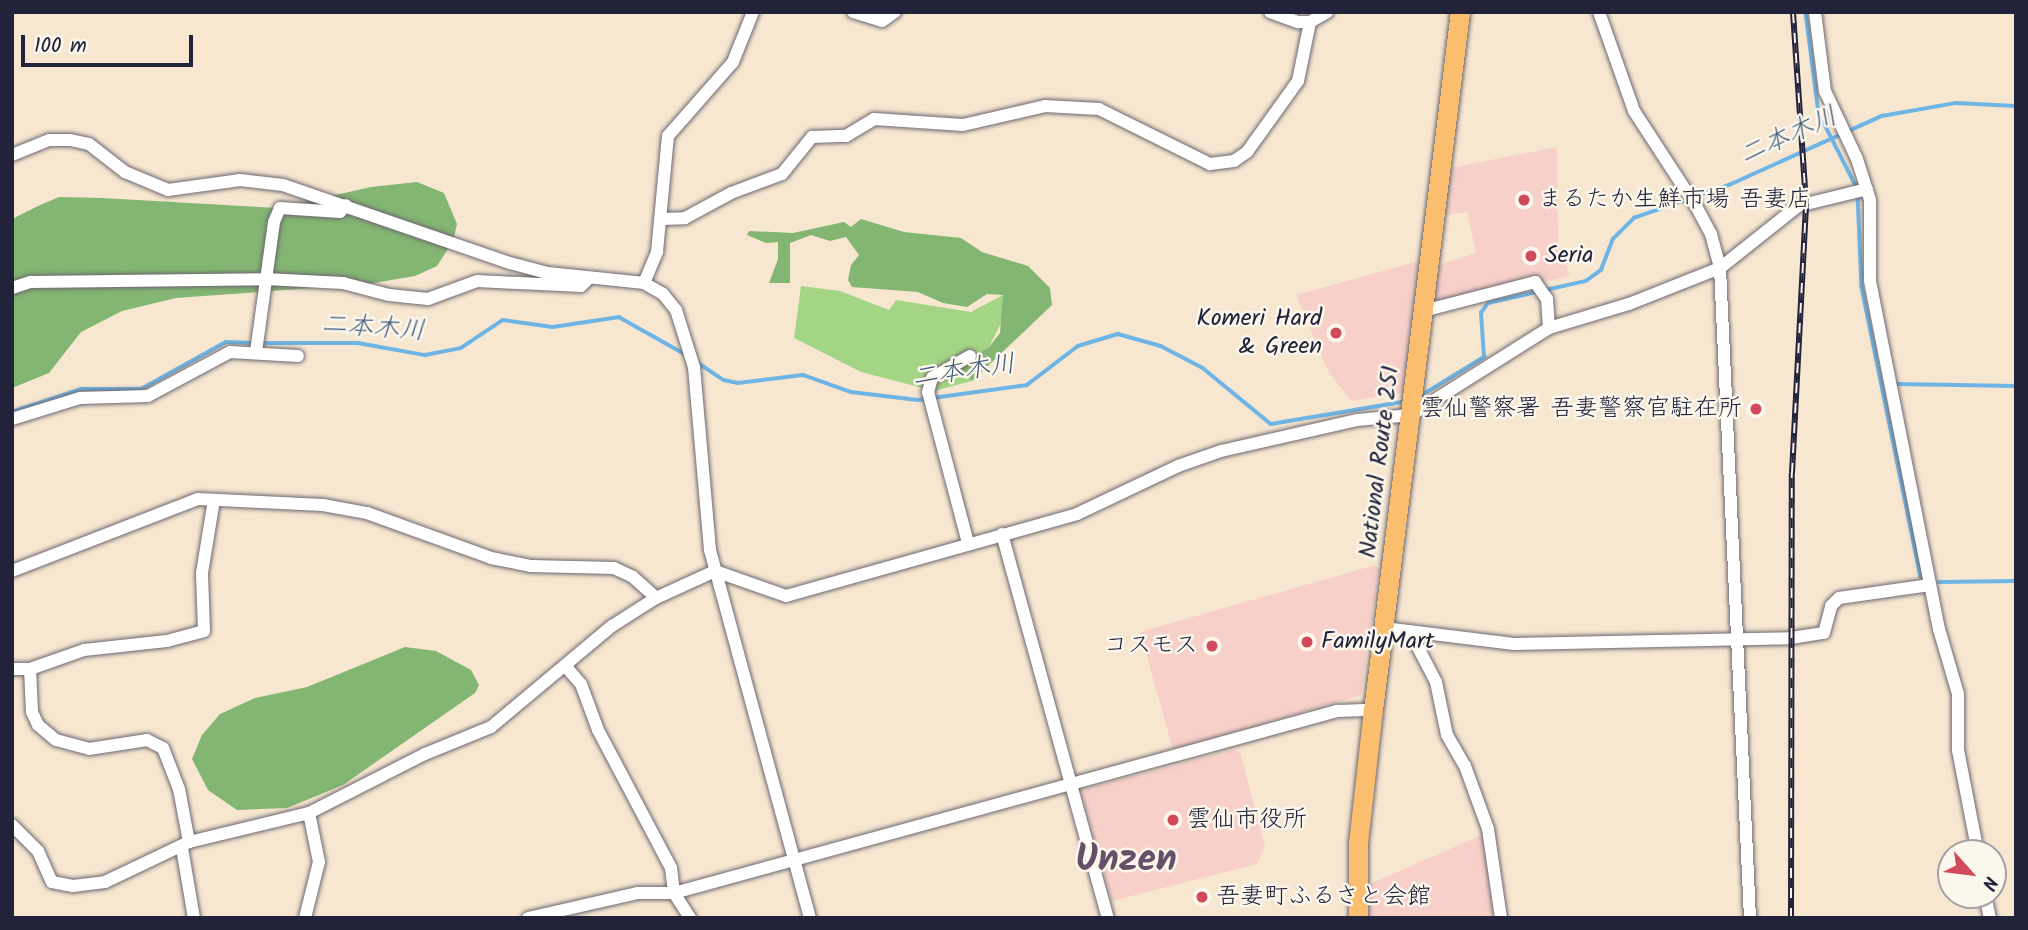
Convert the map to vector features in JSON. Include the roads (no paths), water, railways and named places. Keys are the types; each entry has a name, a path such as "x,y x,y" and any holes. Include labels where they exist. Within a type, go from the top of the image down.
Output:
{"highway":[{"name":"National Route 251","path":"1358,918 1359,842 1373,709 1460,12"}],"street":[{"path":"643,283 657,252 668,136 733,62 753,12"},
{"path":"853,12 876,21 895,12"},
{"path":"1270,12 1310,22 1327,12"},
{"path":"1599,12 1634,111 1694,201 1711,234 1720,268 1750,918"},
{"path":"1815,12 1825,92 1867,189 1870,281 1930,585 1958,694 1958,750 1975,839"},
{"path":"661,219 685,218 731,193 782,174 812,137 846,136 866,122 884,118 963,125 1045,106 1099,109 1210,164 1234,160 1247,152 1298,81 1310,22"},
{"path":"12,155 50,140 70,140 89,144 125,172 168,190 264,181 346,205 510,263 589,278 643,283 671,303 694,366 715,571 810,918"},
{"path":"12,825 38,851 52,882 59,884 105,881 185,845 309,813 425,754 474,737 567,668 612,626 656,598 715,571 786,596 1077,514 1178,466 1221,451 1357,419 1411,412 1549,328 1720,268 1798,206 1867,189"},
{"path":"257,347 274,222 282,205 340,212 346,205"},
{"path":"12,288 31,282 266,279 343,283 389,295 428,299 477,281 581,286 589,278"},
{"path":"1423,310 1535,282 1544,293 1549,328"},
{"path":"12,419 80,398 148,396 220,355 257,347 298,356"},
{"path":"968,543 930,400 932,378 970,356"},
{"path":"12,571 46,561 183,502 214,500 323,505 367,513 491,558 531,566 614,568 634,577 656,598"},
{"path":"194,918 179,789 163,748 146,740 89,749 56,740 38,725 32,712 30,669 34,664 84,650 167,641 204,631 202,573 214,500"},
{"path":"1002,534 1108,918"},
{"path":"1384,628 1514,644 1736,640 1819,635 1827,628 1831,606 1839,598 1930,585"},
{"path":"1410,632 1436,682 1447,735 1465,766 1488,828 1501,918"},
{"path":"567,668 581,684 598,730 671,868 674,893 690,918"},
{"path":"12,669 30,669"},
{"path":"528,918 638,894 674,893 1337,711 1373,709"},
{"path":"305,918 319,862 309,813"}],"waterway":[{"path":"1806,12 1819,113 1857,188"},
{"name":"二本木川","path":"1417,398 1484,357 1481,313 1488,303 1586,281 1601,270 1613,239 1634,218 1729,185 1882,116 1956,103 2016,106"},
{"path":"1858,195 1862,287 1921,576"},
{"name":"二本木川","path":"261,343 358,343 425,355 461,348 503,320 553,327 619,317 685,354"},
{"name":"二本木川","path":"697,362 724,380 738,383 803,375 851,392 918,400 1027,385 1078,346 1118,334 1161,346 1203,368 1271,424 1403,402"},
{"name":"二本木川","path":"12,412 81,389 141,389 226,342 253,343"},
{"path":"1897,384 2016,386"},
{"path":"1939,582 2016,581"}],"railway":[{"path":"1791,918 1792,473 1806,203 1793,12"}],"place":[{"name":"まるたか生鮮市場 吾妻店","path":"1524,200"},
{"name":"Seria","path":"1531,256"},
{"name":"Komeri Hard & Green","path":"1336,333"},
{"name":"雲仙警察署 吾妻警察官駐在所","path":"1756,409"},
{"name":"FamilyMart","path":"1307,642"},
{"name":"コスモス","path":"1212,646"},
{"name":"雲仙市役所","path":"1173,820"},
{"name":"吾妻町ふるさと会館","path":"1202,897"}],"district":[{"name":"Unzen","path":"1126,861"}]}
